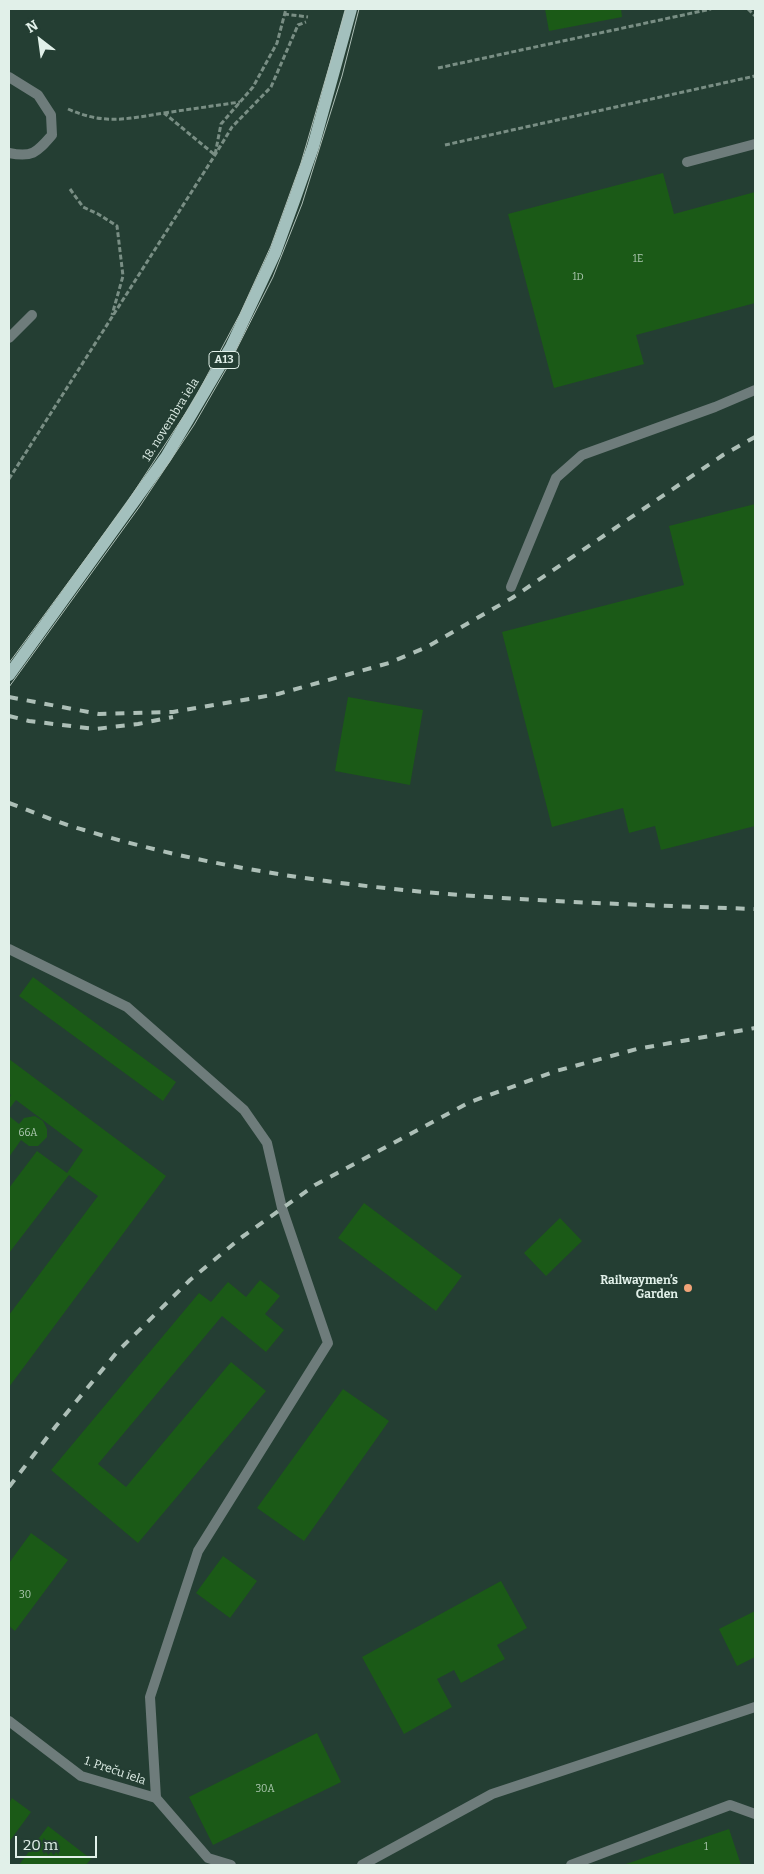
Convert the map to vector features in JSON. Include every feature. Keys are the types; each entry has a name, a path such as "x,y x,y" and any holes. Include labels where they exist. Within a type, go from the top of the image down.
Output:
{"main road":[{"name":"18. novembra iela","path":"11,672 166,457 231,347 275,253 296,198 313,146 351,9"}],"street":[{"path":"9,77 38,95 51,115 52,135 36,152 14,154"},
{"path":"688,162 755,144"},
{"path":"9,338 32,315"},
{"path":"511,587 556,478 582,455 715,407 755,390"},
{"path":"9,948 127,1006 244,1110 267,1143 282,1208 328,1343 198,1551 150,1696 156,1798"},
{"path":"362,1865 492,1794 755,1707"},
{"name":"1. Preču iela","path":"9,1721 81,1776 156,1798 208,1858 231,1865"},
{"path":"571,1865 730,1805 755,1814"}],"path":[{"path":"215,156 221,124 253,86 277,43 286,9"},
{"path":"438,68 711,9"},
{"path":"748,9 755,16"},
{"path":"284,14 308,17"},
{"path":"9,479 232,127 271,87 298,25 306,22"},
{"path":"445,144 755,76"},
{"path":"38,95 81,115 116,121 240,102"},
{"path":"164,114 215,156"},
{"path":"70,189 83,208 98,214 117,226 123,276 112,318"}],"building":[{"path":"545,9 621,9 622,17 549,31"},
{"path":"663,173 674,214 755,192 755,303 636,335 644,364 554,388 508,214"},
{"path":"755,504 755,826 661,850 655,826 629,833 623,808 552,827 502,632 684,585 669,526"},
{"path":"348,697 423,710 410,785 335,771"},
{"path":"33,977 176,1082 163,1101 19,996"},
{"path":"9,1059 166,1176 9,1387 9,1315 98,1196 69,1175 9,1253 9,1188 37,1151 67,1173 83,1150 16,1100 9,1109 9,1098 11,1095 9,1094"},
{"path":"9,1116 19,1124 24,1118 35,1116 43,1121 47,1129 47,1137 38,1146 29,1146 21,1140 9,1157"},
{"path":"364,1203 462,1276 436,1311 338,1238"},
{"path":"560,1218 582,1241 546,1276 524,1253"},
{"path":"260,1280 280,1296 265,1314 284,1330 266,1352 222,1316 98,1464 126,1487 231,1362 266,1391 138,1543 51,1470 199,1293 211,1302 228,1282 246,1297"},
{"path":"343,1389 389,1421 304,1541 257,1508"},
{"path":"31,1533 68,1560 15,1631 9,1626 9,1563"},
{"path":"223,1556 257,1581 230,1618 196,1593"},
{"path":"501,1581 527,1628 497,1645 505,1659 461,1683 454,1670 437,1679 452,1707 404,1734 362,1657"},
{"path":"755,1611 755,1657 737,1666 719,1629"},
{"path":"317,1733 341,1782 213,1845 189,1797"},
{"path":"12,1798 31,1812 9,1842 9,1803"},
{"path":"48,1826 91,1859 86,1865 19,1865"},
{"path":"729,1829 741,1865 623,1865"}],"tram line":[{"path":"9,663 126,504 193,402 240,314 271,246 301,163 346,9"},
{"path":"9,687 140,506 194,425 228,366 273,277 302,204 342,76 359,9"}],"railway":[{"path":"9,697 99,714 173,712 278,694 389,663 427,647 512,598 723,455 755,437"},
{"path":"9,716 29,721 95,729 138,724 173,717"},
{"path":"9,803 74,827 166,852 249,869 333,882 501,898 755,909"},
{"path":"9,1487 117,1352 190,1280 242,1237 315,1185 470,1102 556,1071 637,1049 755,1028"}],"place":[{"name":"Railwaymen’s Garden","path":"688,1288"}]}
